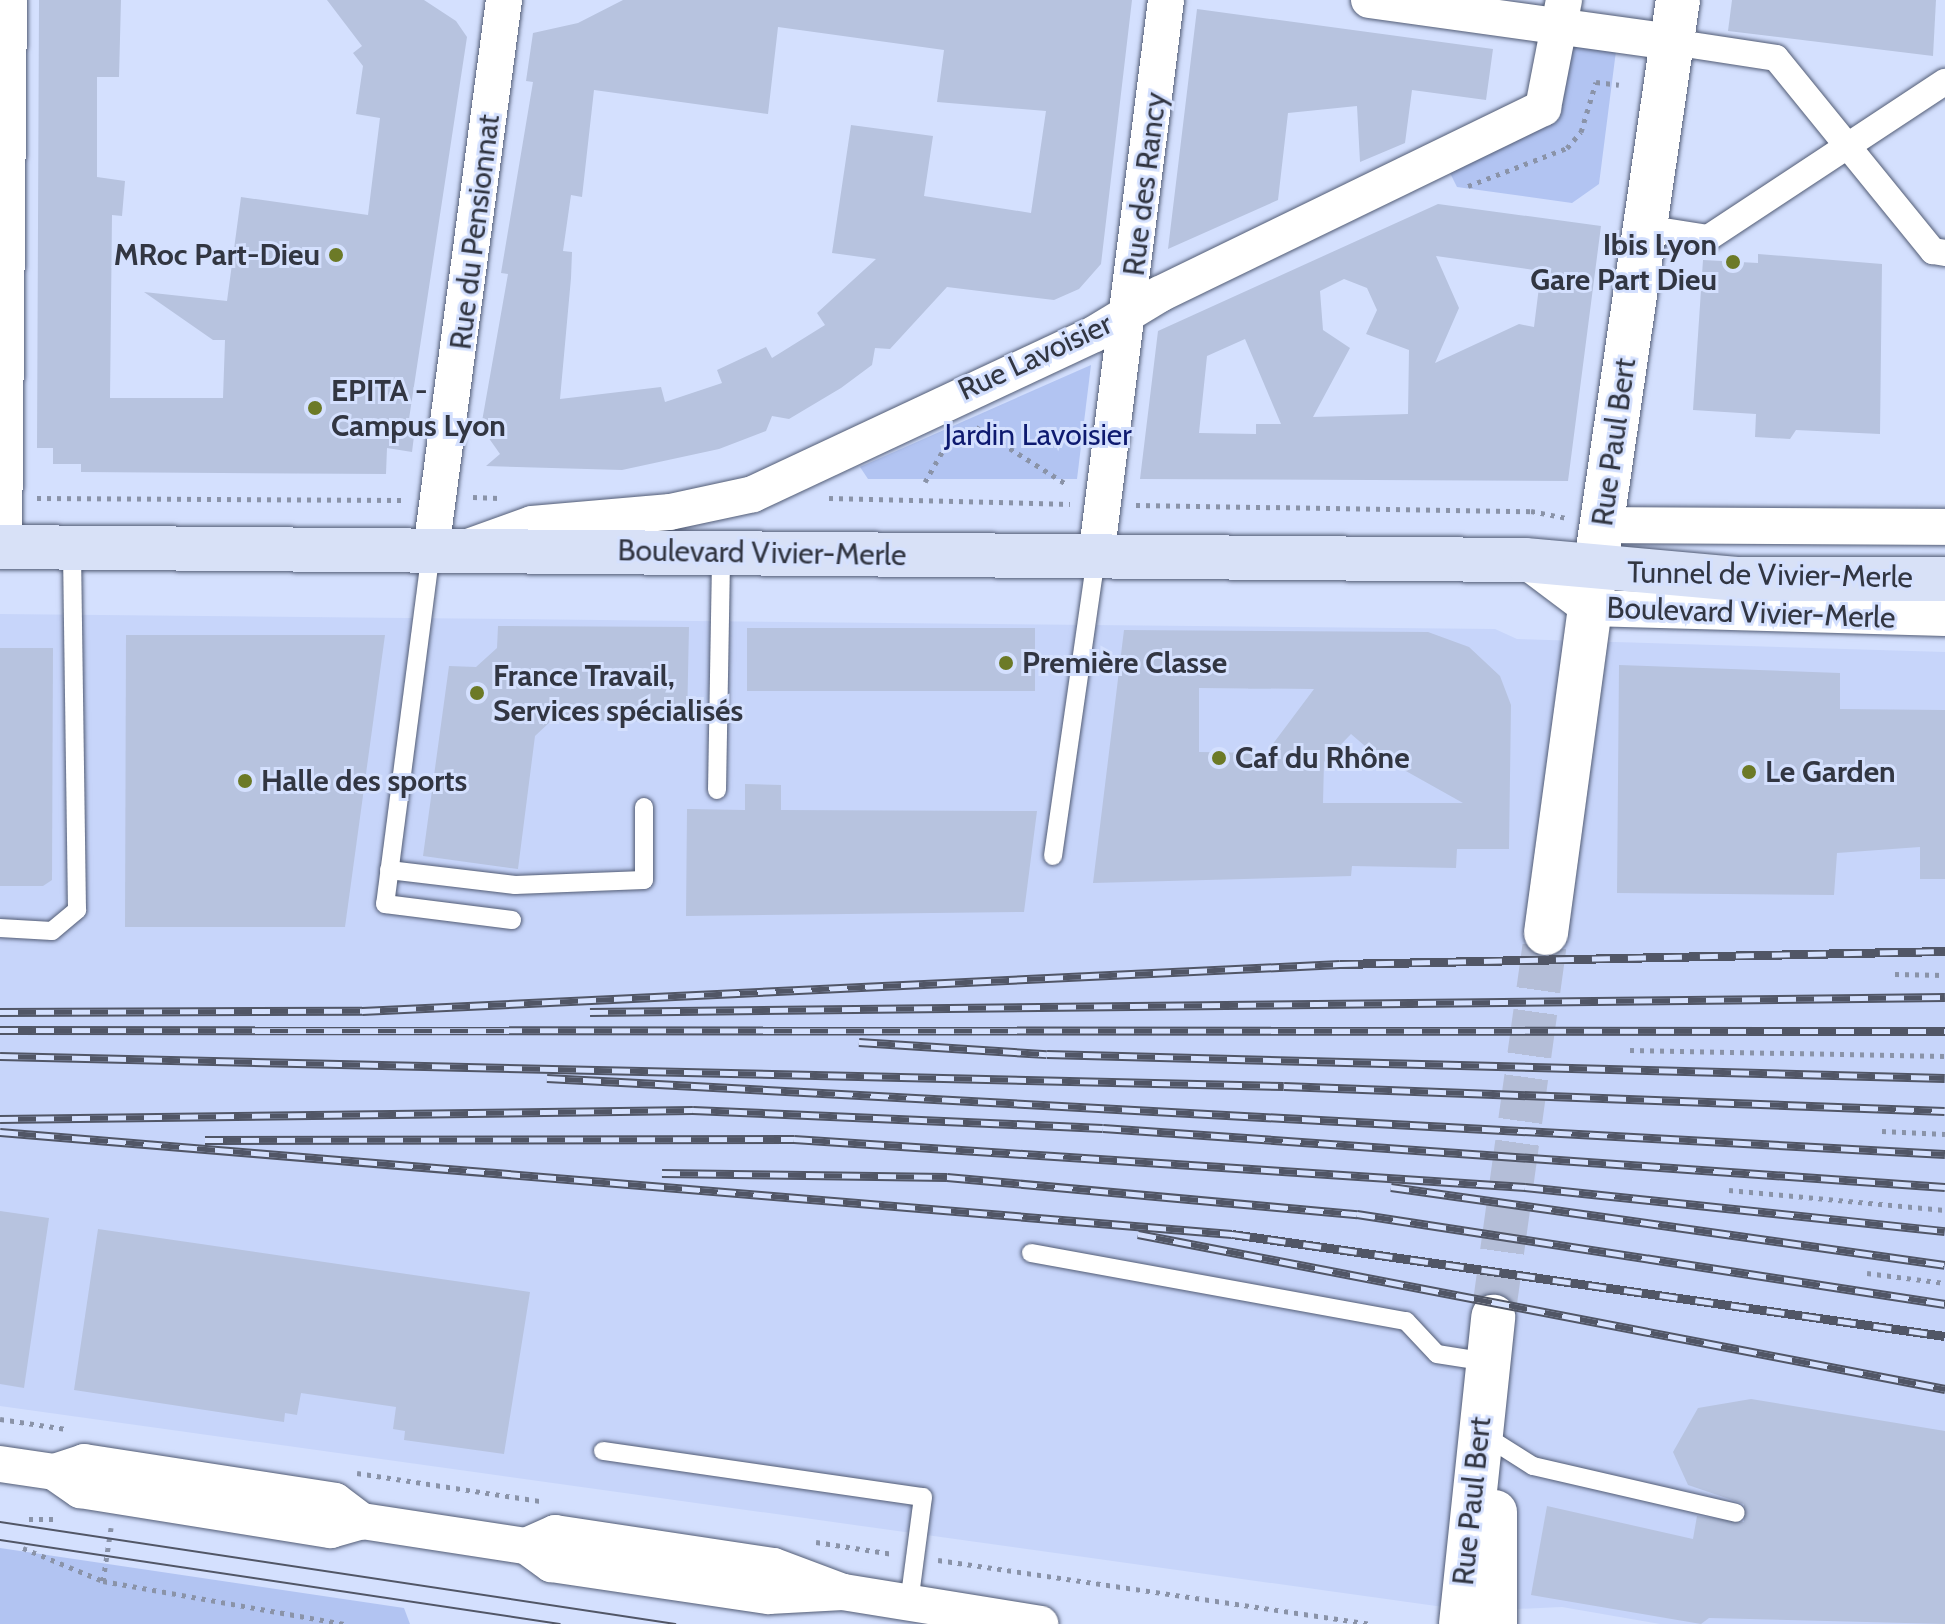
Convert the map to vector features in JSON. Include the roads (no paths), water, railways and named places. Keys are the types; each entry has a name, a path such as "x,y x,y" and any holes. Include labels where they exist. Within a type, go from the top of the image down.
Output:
{"main road":[{"name":"Rue Paul Bert","path":"1546,933 1592,589 1678,0"},
{"name":"Boulevard Vivier-Merle","path":"2,547 1525,560 1592,589"},
{"name":"Tunnel de Vivier-Merle","path":"1592,589 1945,579"},
{"name":"Rue Paul Bert","path":"1461,1624 1493,1317"},
{"name":"Rue Paul Bert","path":"1487,1370 1495,1442 1495,1624"}],"street":[{"path":"2,547 9,0"},
{"name":"Rue des Rancy","path":"1096,558 1106,504 1166,0"},
{"path":"1369,0 1562,13 1672,42 1776,58 1933,251 1945,253"},
{"name":"Rue du Pensionnat","path":"446,550 441,499 504,4"},
{"name":"Rue Lavoisier","path":"446,550 532,524 670,512 753,494 1543,108 1562,13"},
{"path":"1645,228 1708,238 1945,82"},
{"path":"1602,525 1945,527"},
{"name":"Boulevard Vivier-Merle","path":"1592,589 1945,618"},
{"path":"0,1464 54,1472 80,1490 315,1528 362,1521 526,1546 551,1564 769,1596 843,1592 1040,1624"}],"lane":[{"path":"0,928 52,931 77,910 72,548"},
{"path":"446,550 385,904 512,920"},
{"path":"717,790 721,553"},
{"path":"1053,856 1096,558"},
{"path":"389,870 515,885 644,880 644,807"},
{"path":"1031,1253 1406,1321 1437,1354 1487,1370"},
{"path":"1495,1442 1533,1466 1736,1513"},
{"path":"603,1451 923,1497 909,1603"}],"tunnel":[{"path":"1493,1317 1546,933"}],"tram line":[{"path":"0,1522 675,1624"},
{"path":"0,1540 560,1624"}],"railway":[{"path":"0,1012 362,1011 1340,964 1945,951"},
{"path":"590,1012 1945,997"},
{"path":"0,1030 1945,1031"},
{"path":"859,1042 1047,1054 1945,1078"},
{"path":"0,1056 1284,1086 1945,1111"},
{"path":"547,1078 1945,1154"},
{"path":"0,1119 693,1110 1103,1128 1945,1187"},
{"path":"0,1132 1232,1234 1945,1336"},
{"path":"205,1140 794,1139 1525,1187 1945,1231"},
{"path":"662,1173 947,1177 1357,1214 1945,1304"},
{"path":"1391,1187 1945,1265"},
{"path":"1138,1234 1945,1389"}],"place":[{"name":"MRoc Part-Dieu","path":"336,255"},
{"name":"Ibis Lyon Gare Part Dieu","path":"1733,262"},
{"name":"EPITA - Campus Lyon","path":"315,408"},
{"name":"Première Classe","path":"1006,663"},
{"name":"France Travail, Services spécialisés","path":"477,693"},
{"name":"Caf du Rhône","path":"1219,758"},
{"name":"Le Garden","path":"1749,772"},
{"name":"Halle des sports","path":"245,781"}],"park label":[{"name":"Jardin Lavoisier","path":"1038,435"}]}
